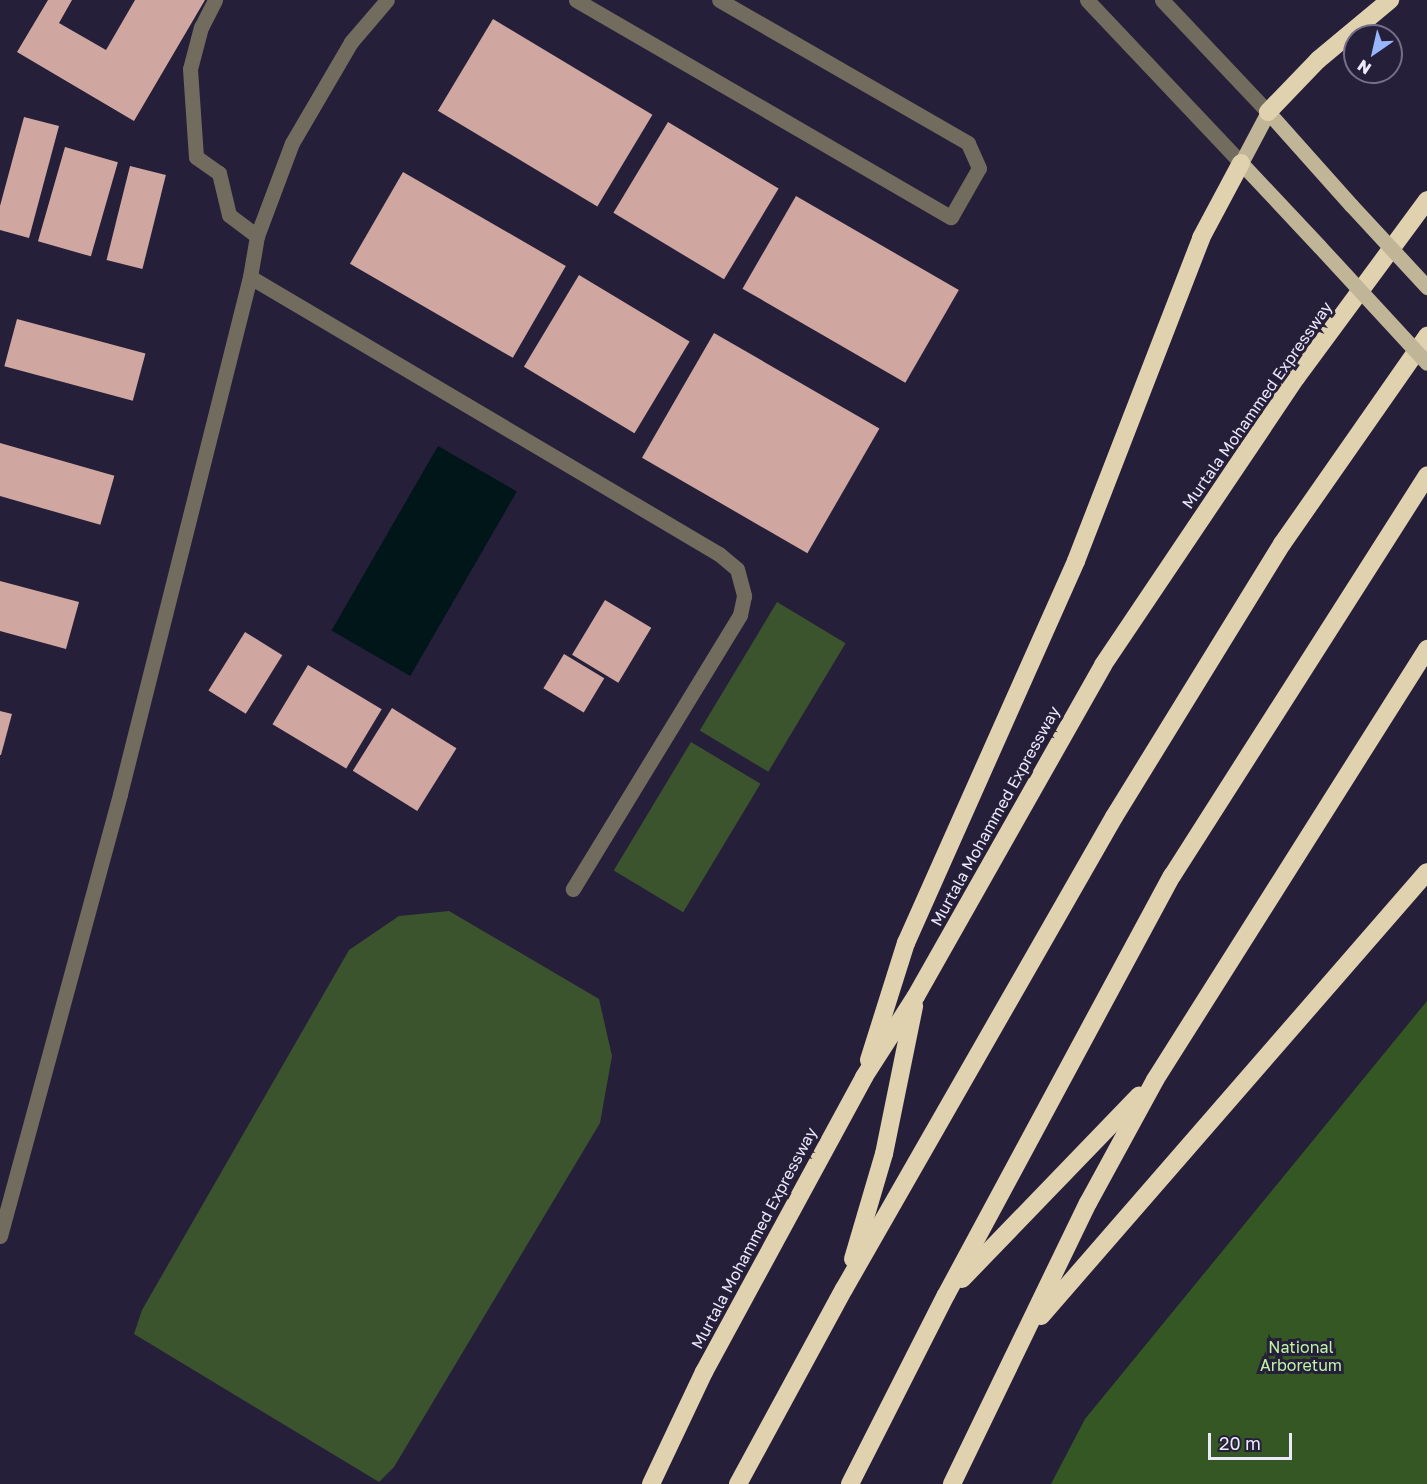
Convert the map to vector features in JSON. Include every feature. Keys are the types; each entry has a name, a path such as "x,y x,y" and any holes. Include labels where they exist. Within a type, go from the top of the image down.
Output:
{"highway":[{"path":"1268,112 1318,60 1390,0"},
{"path":"864,1077 882,1008 906,944 1076,561 1201,238 1241,163"},
{"name":"Murtala Mohammed Expressway","path":"651,1484 704,1372 864,1077 916,996 1103,665 1296,378 1427,200"},
{"path":"738,1484 844,1289 1113,817 1282,544 1427,336"},
{"path":"850,1484 946,1295 1172,876 1427,475"},
{"path":"952,1484 1088,1203 1155,1080 1427,649"},
{"path":"1026,1333 1427,872"},
{"path":"844,1289 884,1154 916,996"},
{"path":"946,1295 1155,1080"}],"main road":[{"path":"1427,287 1268,112 1241,163 1427,363"}],"street":[{"path":"215,0 201,27 190,69 196,157 219,173 229,215 256,236"},
{"path":"0,1236 120,794 250,277 256,236 292,143 351,42 387,0"},
{"path":"576,0 951,217 979,168 968,143 742,6 719,0"},
{"path":"1087,0 1241,163"},
{"path":"1162,0 1268,112"},
{"path":"250,277 719,554 737,569 744,596 740,615 573,889"}],"green space":[{"path":"777,602 846,643 768,772 700,731"},
{"path":"691,742 760,784 683,912 614,871"},
{"path":"449,911 599,999 612,1056 600,1123 394,1467 379,1482 134,1334 142,1310 349,950 399,916"},
{"name":"National Arboretum","path":"1427,1001 1427,1484 1051,1484 1085,1419"}],"shaded area":[{"path":"438,446 517,492 410,676 332,630"}],"building":[{"path":"48,0 72,0 59,23 106,50 135,0 205,0 134,121 17,52"},
{"path":"493,19 652,115 597,207 438,111"},
{"path":"24,117 59,126 29,238 0,230 0,206"},
{"path":"668,122 779,188 724,279 613,213"},
{"path":"65,147 118,162 91,256 38,241"},
{"path":"130,166 166,175 142,269 107,260"},
{"path":"403,172 566,266 513,358 350,264"},
{"path":"796,196 959,290 905,383 742,289"},
{"path":"579,275 690,341 634,433 524,367"},
{"path":"17,319 145,353 133,401 4,366"},
{"path":"714,333 879,428 807,553 642,458"},
{"path":"0,443 114,476 100,525 0,496"},
{"path":"0,581 79,602 66,649 0,631"},
{"path":"605,600 651,628 618,683 572,655"},
{"path":"245,632 282,655 246,714 208,691"},
{"path":"564,654 604,678 584,712 543,688"},
{"path":"308,665 382,709 346,768 272,724"},
{"path":"392,708 456,748 417,811 353,771"},
{"path":"0,711 12,714 1,755 0,755"}]}
